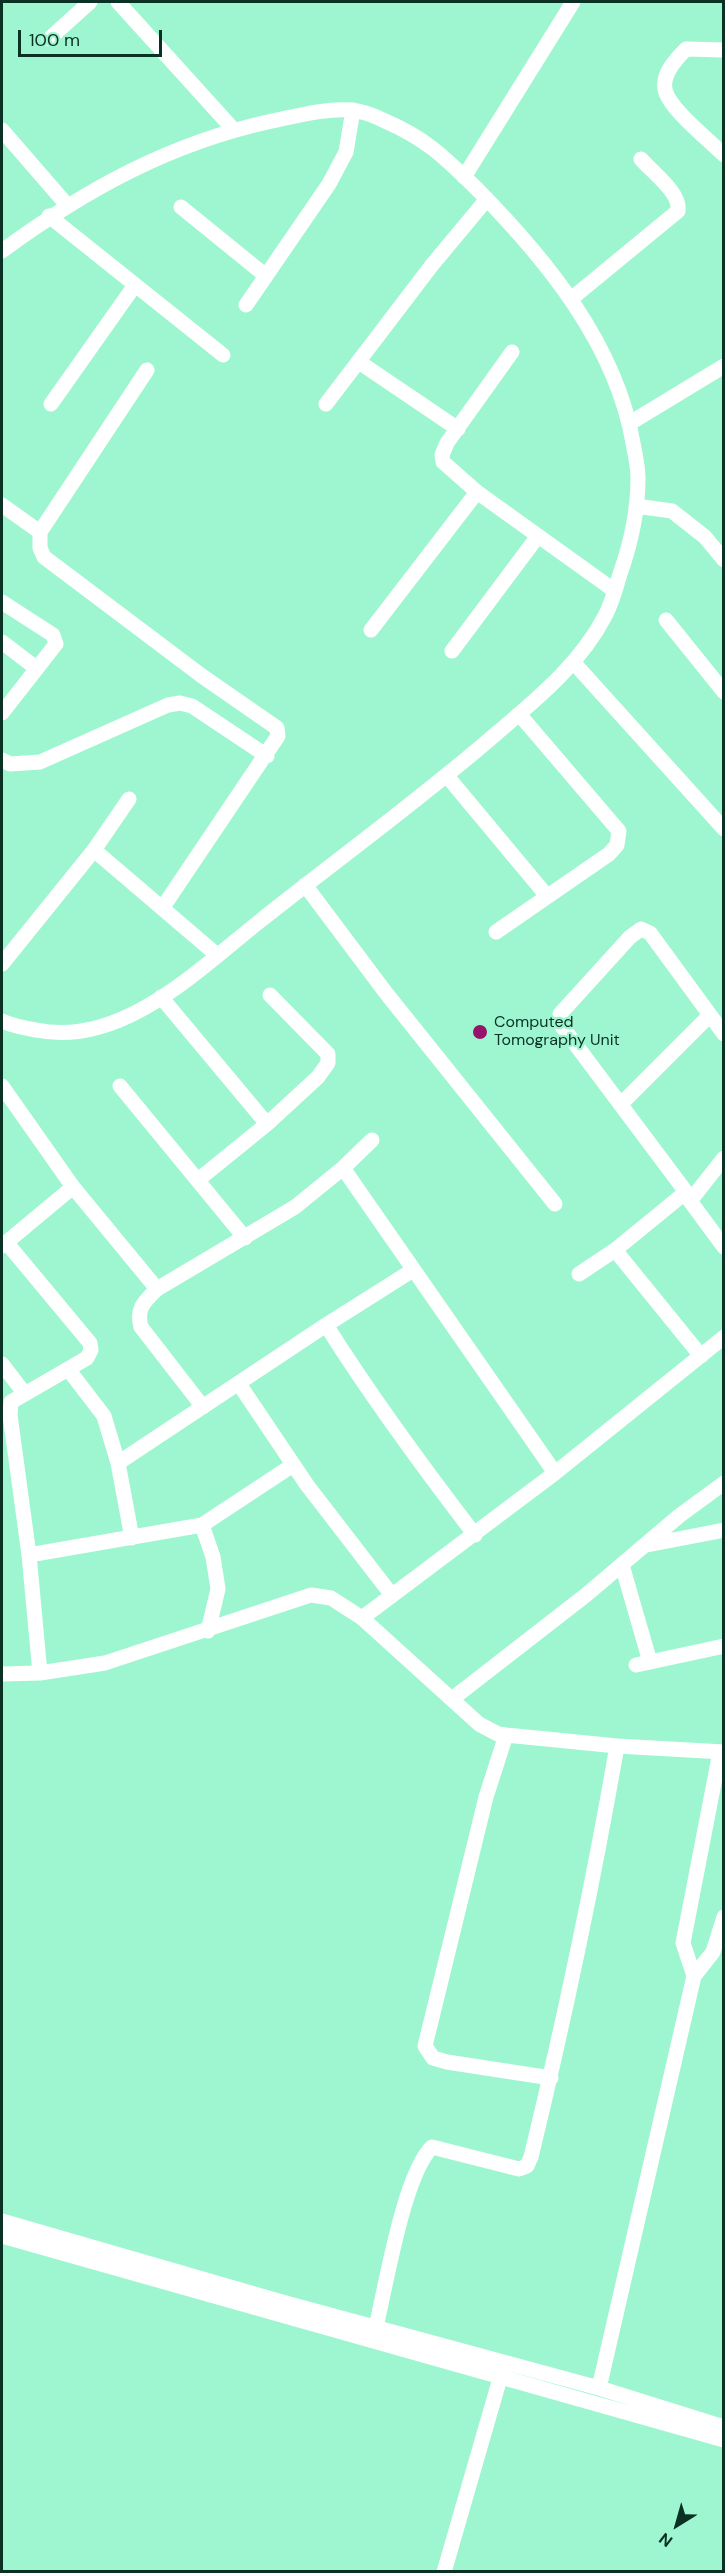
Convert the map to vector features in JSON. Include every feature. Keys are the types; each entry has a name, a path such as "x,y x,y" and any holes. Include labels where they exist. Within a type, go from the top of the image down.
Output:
{"street":[{"path":"49,39 90,2"},
{"path":"118,2 233,129"},
{"path":"464,177 573,2"},
{"path":"723,50 686,49 667,74 664,88 670,101 723,155"},
{"path":"246,305 329,184 346,152 353,110"},
{"path":"2,251 67,205 161,155 233,129 312,112 353,110 373,115 411,132 437,149 487,199 571,299 603,352 623,397 639,474 630,545 605,615 574,663 519,714 447,776 161,997 121,1020 93,1030 48,1033 4,1027"},
{"path":"2,130 67,205"},
{"path":"571,299 678,211 679,204 674,193 641,159"},
{"path":"326,404 432,265 487,199"},
{"path":"181,207 266,276"},
{"path":"50,216 223,355"},
{"path":"51,404 135,285"},
{"path":"512,352 447,443 442,455 443,462 477,492 615,591"},
{"path":"359,362 458,429"},
{"path":"630,423 723,366"},
{"path":"147,370 40,532 40,548 44,557 202,676 277,728 278,736 267,756 163,907"},
{"path":"370,630 477,492"},
{"path":"2,505 40,532"},
{"path":"636,506 672,511 705,537 722,557"},
{"path":"452,651 538,536"},
{"path":"2,602 56,639 56,644 2,713"},
{"path":"666,620 723,692"},
{"path":"2,642 36,668"},
{"path":"574,663 718,811 723,829"},
{"path":"2,760 10,764 40,762 168,705 180,704 192,706 267,756"},
{"path":"496,932 609,854 617,845 619,831 519,714"},
{"path":"447,776 547,896"},
{"path":"2,964 94,850 129,799"},
{"path":"94,850 217,955"},
{"path":"304,885 386,993 555,1204"},
{"path":"723,1034 650,933 641,929 630,937 560,1014 561,1025 621,1104 723,1247"},
{"path":"198,1180 267,1124 318,1077 328,1063 328,1054 270,994"},
{"path":"161,997 267,1124"},
{"path":"621,1104 710,1015"},
{"path":"2,1086 73,1187 157,1289"},
{"path":"120,1086 245,1238"},
{"path":"203,1407 141,1327 138,1315 141,1304 157,1289 295,1207 343,1168 372,1140"},
{"path":"579,1274 688,1196 723,1158"},
{"path":"343,1168 555,1473"},
{"path":"40,1673 29,1555 10,1415 11,1402 87,1358 91,1350 90,1343 4,1244 73,1187"},
{"path":"615,1250 701,1356"},
{"path":"118,1463 413,1270"},
{"path":"326,1325 372,1397 475,1535"},
{"path":"362,1618 555,1473 723,1337"},
{"path":"2,1364 25,1394"},
{"path":"68,1369 104,1416 118,1463 132,1538"},
{"path":"238,1384 292,1465 391,1594"},
{"path":"29,1555 202,1525 292,1465"},
{"path":"452,1699 586,1595 723,1483"},
{"path":"202,1525 213,1557 218,1589 207,1631"},
{"path":"644,1546 723,1530"},
{"path":"622,1565 643,1664 723,1646"},
{"path":"2,1674 40,1673 105,1663 311,1595 331,1598 362,1618 479,1724 498,1734 617,1746 722,1752 683,1943 694,1977 599,2388"},
{"path":"506,1735 486,1797 425,2046 433,2058 447,2062 551,2078"},
{"path":"376,2327 406,2204 416,2170 426,2153 432,2147 519,2169 527,2166 551,2078 592,1886 617,1746"},
{"path":"694,1977 718,1954 723,1917"},
{"path":"2,2221 599,2388 723,2427"},
{"path":"2,2235 501,2375 723,2440"},
{"path":"444,2571 501,2375"}],"place":[{"name":"Computed Tomography Unit","path":"480,1032"}]}
